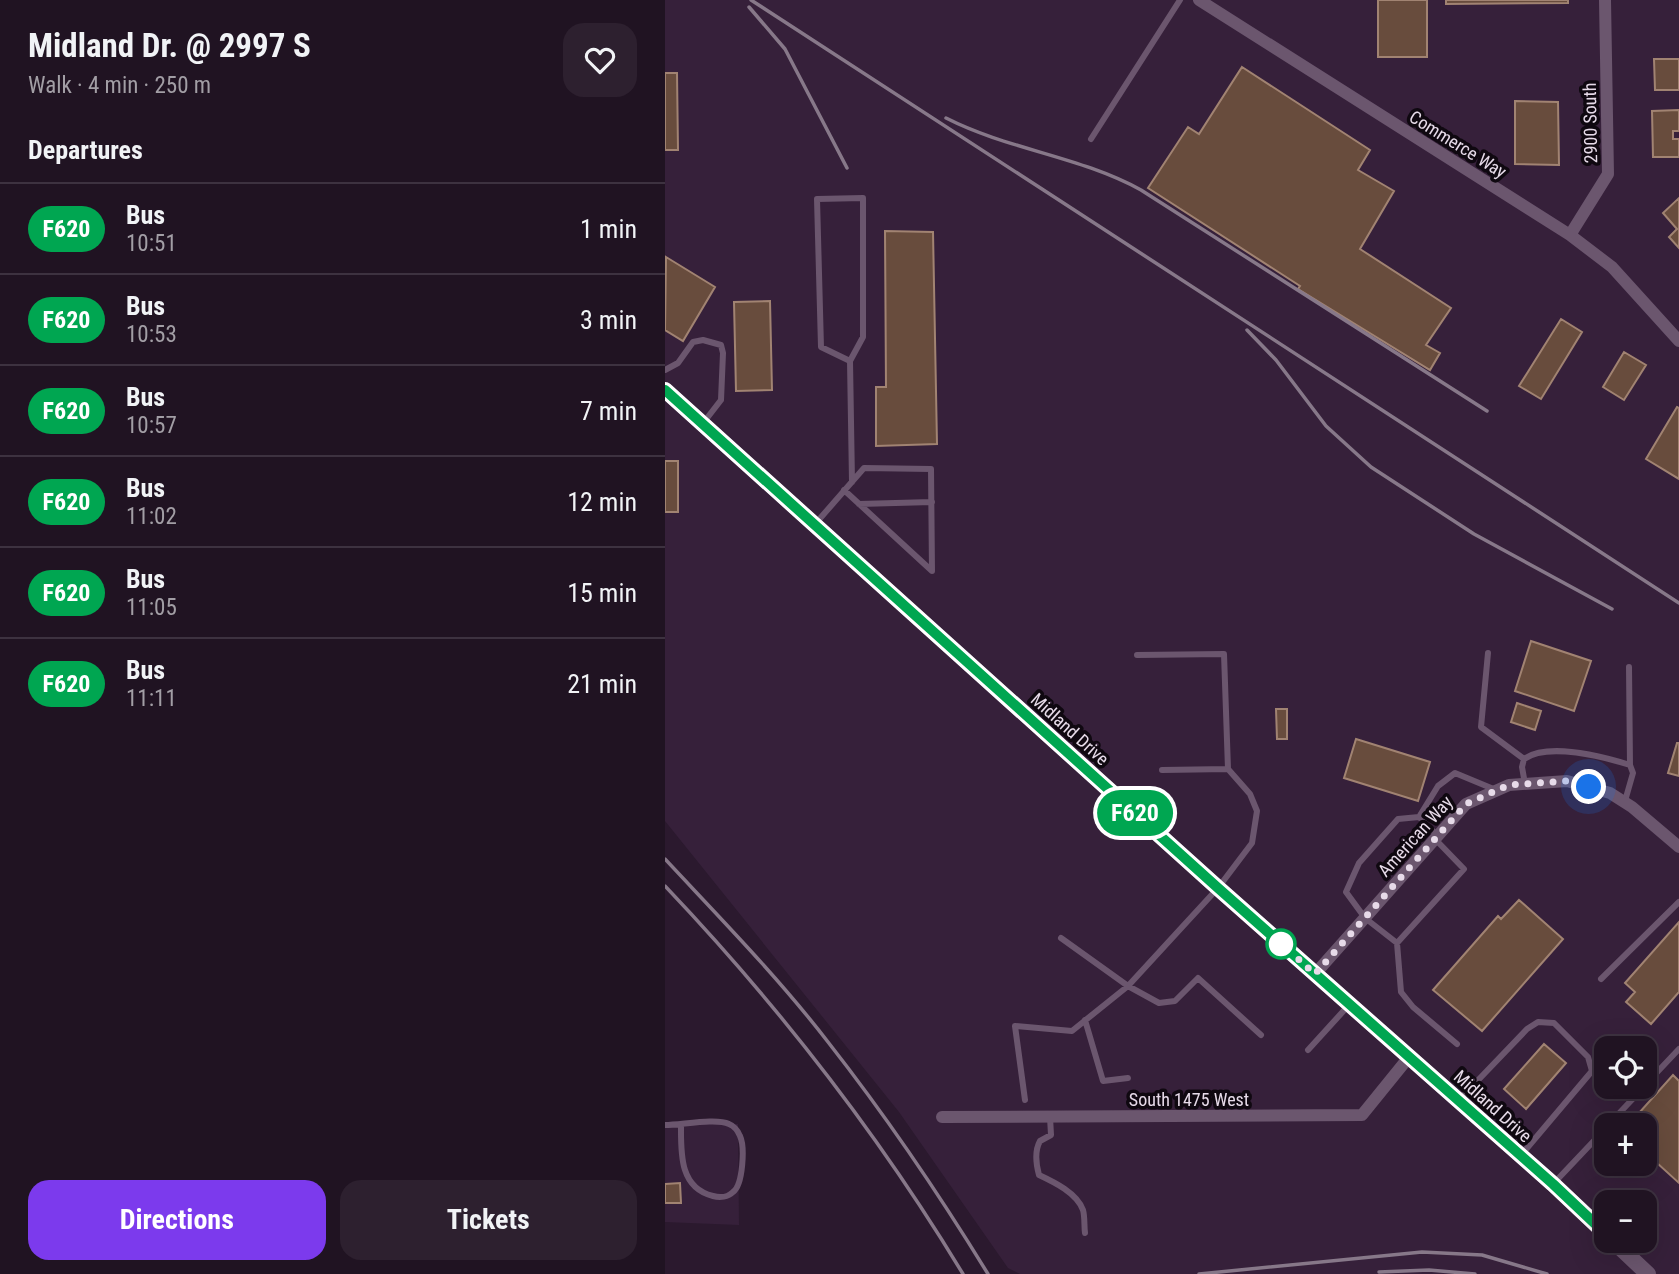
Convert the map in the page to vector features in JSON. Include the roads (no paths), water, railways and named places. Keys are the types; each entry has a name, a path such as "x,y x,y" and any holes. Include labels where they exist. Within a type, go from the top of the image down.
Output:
{"street":[{"name":"Commerce Way","path":"1199,0 1570,235 1612,267 1679,341"},
{"name":"2900 South","path":"1570,235 1608,174 1605,0"},
{"name":"Midland Drive","path":"665,390 1594,1223"},
{"name":"American Way","path":"1315,974 1466,804 1509,785 1567,781 1610,793 1678,844"},
{"name":"South 1475 West","path":"942,1117 1362,1115 1409,1057"},
{"path":"1626,1253 1648,1274"}],"lane":[{"path":"1091,139 1180,0"},
{"path":"850,361 821,347 817,199 863,198 863,337 850,361 852,482"},
{"path":"665,369 678,363 694,342 703,340 721,345 721,400 702,424"},
{"path":"815,525 844,490 864,468 931,469 932,571 844,490"},
{"path":"859,503 932,502"},
{"path":"1488,653 1481,727 1524,759"},
{"path":"1025,1100 1015,1026 1072,1031 1128,986 1218,888 1252,843 1257,811 1250,794 1228,769 1224,654 1137,656"},
{"path":"1625,802 1633,773 1630,765 1629,667"},
{"path":"1525,784 1522,767 1524,759 1533,753 1573,752 1630,765"},
{"path":"1162,770 1228,769"},
{"path":"1419,817 1438,786 1455,773 1497,790"},
{"path":"1419,817 1464,869 1397,943 1401,992 1413,1007 1457,1044"},
{"path":"1397,943 1365,918 1346,892 1359,863 1398,819 1419,817"},
{"path":"1601,979 1679,902"},
{"path":"1061,939 1128,986 1159,1003 1175,1001 1198,978 1261,1035"},
{"path":"1308,1050 1349,1004"},
{"path":"1085,1020 1104,1081 1128,1078"},
{"path":"1459,1101 1527,1029 1538,1022 1553,1023 1588,1057 1592,1070 1521,1156"},
{"path":"1657,1072 1679,1049"},
{"path":"1619,1113 1632,1099"},
{"path":"1050,1117 1051,1135 1040,1140 1037,1148 1039,1175 1055,1182 1078,1203 1083,1210 1085,1233"},
{"path":"665,1125 723,1122 737,1129 741,1139 741,1171 738,1187 731,1194 715,1197 692,1184 683,1165 681,1125"},
{"path":"1553,1184 1594,1140"}],"railway":[{"path":"751,0 1679,603"},
{"path":"749,7 785,49 847,168"},
{"path":"946,118 994,138 1093,169 1141,190 1487,411"},
{"path":"1247,330 1276,360 1326,426 1371,467 1474,534 1612,609"},
{"path":"665,859 769,971 828,1042 871,1098 988,1274"},
{"path":"665,886 747,977 825,1072 897,1171 963,1274"},
{"path":"1199,1274 1422,1252 1482,1255 1547,1274"},
{"path":"1379,1272 1429,1270 1475,1274"}]}
